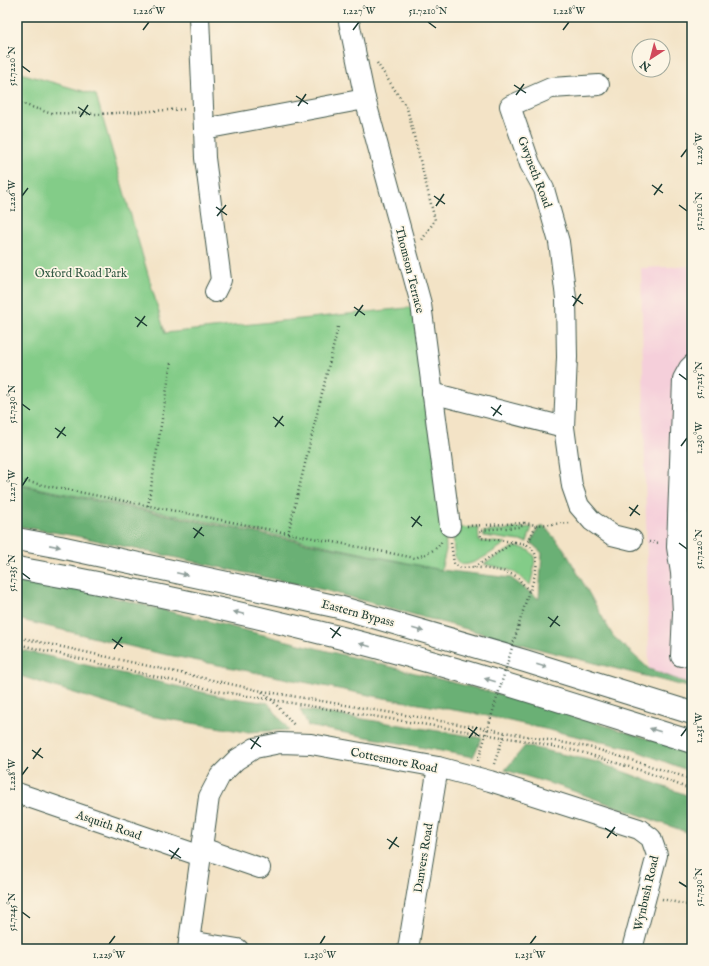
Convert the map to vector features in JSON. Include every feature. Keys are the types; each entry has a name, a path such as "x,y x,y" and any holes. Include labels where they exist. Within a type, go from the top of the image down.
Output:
{"highway":[{"name":"Eastern Bypass","path":"17,539 339,607 526,661 692,713"},
{"path":"17,568 201,604 343,638 525,690 692,742"}],"street":[{"path":"199,17 205,158 221,280 215,292"},
{"name":"Thomson Terrace","path":"348,17 365,99 408,261 421,304 450,526"},
{"name":"Gwyneth Road","path":"564,427 567,357 566,298 559,242 544,189 530,164 510,106 551,88 600,85"},
{"path":"204,129 365,99"},
{"path":"681,656 683,614 681,573 677,547 679,480 683,379 692,365"},
{"path":"432,393 564,427 572,486 579,506 592,521 612,535 632,540"},
{"name":"Cottesmore Road","path":"189,945 209,797 220,776 236,760 255,748 280,743 311,744 438,767 490,780 639,829 651,838"},
{"name":"Danvers Road","path":"408,949 438,767"},
{"name":"Asquith Road","path":"18,799 260,868"},
{"name":"Wynbush Road","path":"632,949 657,854 651,838"},
{"path":"189,945 238,949"}],"path":[{"path":"32,17 36,17"},
{"path":"373,57 407,108 435,220 408,261"},
{"path":"17,102 49,112 99,114 202,108"},
{"path":"288,534 338,327"},
{"path":"148,506 171,363"},
{"path":"17,480 415,558 430,553 440,544 450,526"},
{"path":"450,526 525,523 536,526 592,521"},
{"path":"478,761 536,570 537,557 533,549 527,545 481,538 480,530 519,526 525,523"},
{"path":"450,526 454,564 461,568 474,567 503,571 516,576 529,591"},
{"path":"527,545 536,526"},
{"path":"474,567 515,542"},
{"path":"17,637 262,691 594,748 692,780"},
{"path":"17,644 217,691 581,752 649,773 692,790"},
{"path":"262,691 272,700 311,744"},
{"path":"494,766 505,732"},
{"path":"646,894 692,906"}],"shaded area":[{"path":"692,266 692,685 649,669 641,268"}],"green space":[{"name":"Oxford Road Park","path":"17,72 96,95 165,333 416,307 445,528 446,550 441,570 266,533 17,484"},
{"path":"17,485 441,570 511,578 539,599 542,553 531,543 538,528 544,526 564,549 613,636 649,669 692,685 692,688 543,650 324,590 76,536 17,526"},
{"path":"478,527 479,541 506,543 480,560 465,565 459,563 454,552 454,528"},
{"path":"532,527 527,542 484,536 483,532"},
{"path":"514,547 523,548 533,554 535,564 530,585 513,571 484,564"},
{"path":"17,579 80,589 511,697 692,752 692,772 629,748 483,715 384,698 158,653 17,619"},
{"path":"17,649 219,696 268,703 289,730 246,732 144,715 17,675"},
{"path":"300,709 482,738 473,757 308,726"},
{"path":"525,746 597,762 692,797 692,834 562,787 505,770"}]}
